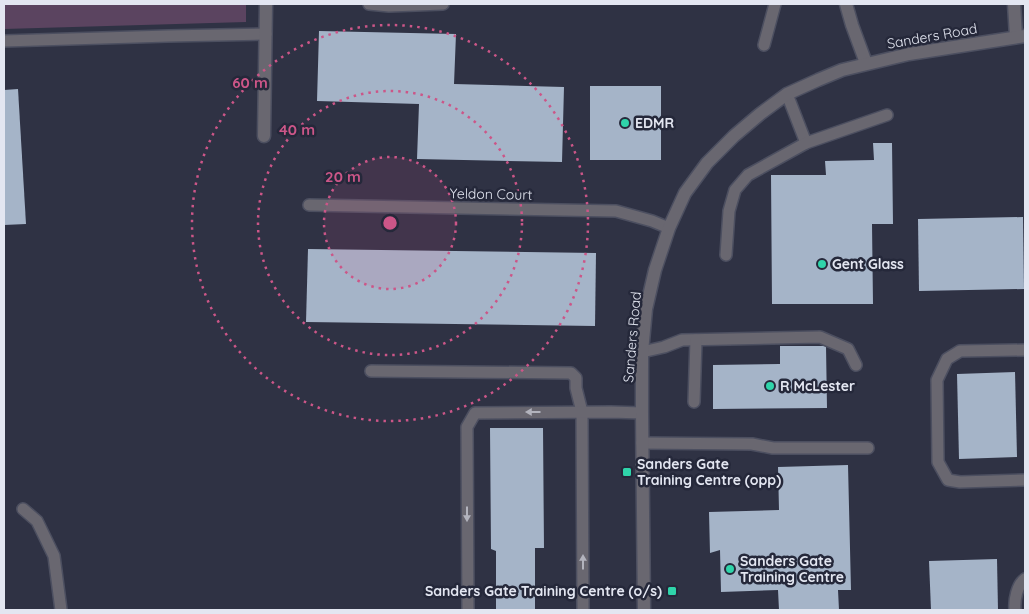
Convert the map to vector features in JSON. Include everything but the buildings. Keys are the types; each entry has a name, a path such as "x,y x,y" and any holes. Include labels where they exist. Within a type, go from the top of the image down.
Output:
{"street":[{"path":"264,136 266,4"},
{"path":"846,4 866,63"},
{"path":"1014,4 1021,37"},
{"name":"Sanders Road","path":"644,610 642,352 646,309 655,270 669,228 685,193 707,163 734,136 787,94 842,70 866,63 909,54 1021,37"}],"lane":[{"path":"369,4 389,6 443,4"},
{"path":"764,45 775,4"},
{"path":"4,41 266,34"},
{"path":"787,94 806,143"},
{"path":"726,255 728,211 735,190 748,175 806,143 887,115"},
{"name":"Yeldon Court","path":"309,205 616,211 669,228"},
{"path":"642,352 664,347 682,340 820,337 848,349 856,365"},
{"path":"694,402 696,340"},
{"path":"1025,350 960,351 947,359 937,380 938,462 948,480 960,482 1025,480"},
{"path":"371,371 571,373 576,378 576,388 582,412 583,610"},
{"path":"468,610 467,426 475,413 642,413"},
{"path":"642,443 752,444 773,448 868,448"},
{"path":"23,509 37,521 54,556 61,610"},
{"path":"1014,610 1017,592 1022,581 1025,579"}],"shaded area":[{"path":"4,4 246,4 246,22 4,29"}],"place":[{"name":"EDMR","path":"625,123"},
{"name":"Gent Glass","path":"822,264"},
{"name":"R McLester","path":"770,386"},
{"name":"Sanders Gate Training Centre (opp)","path":"627,472"},
{"name":"Sanders Gate Training Centre","path":"730,569"},
{"name":"Sanders Gate Training Centre (o/s)","path":"672,591"}]}
